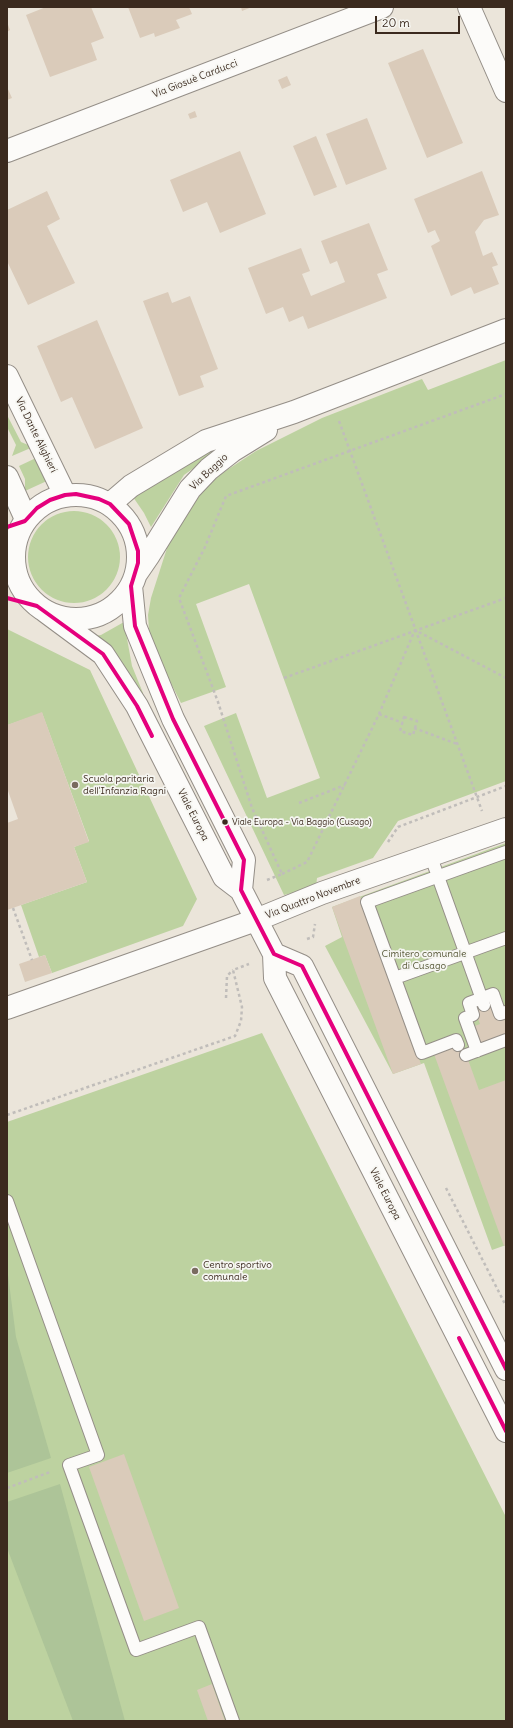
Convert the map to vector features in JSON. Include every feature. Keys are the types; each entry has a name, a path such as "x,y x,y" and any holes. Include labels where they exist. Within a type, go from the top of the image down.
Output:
{"street":[{"name":"Via Giosuè Carducci","path":"7,151 382,7"},
{"path":"469,7 506,91"},
{"name":"Via Baggio","path":"110,504 131,486 206,441 294,412 506,330"},
{"name":"Via Dante Alighieri","path":"7,376 65,495"},
{"name":"Via Baggio","path":"133,581 190,489 210,469 232,451 294,412"},
{"path":"7,477 19,522 13,560 16,575 22,588 41,609"},
{"path":"7,598 41,609 52,615 69,619 86,618 97,615 117,604 133,581 138,563 138,551 134,533 124,517 110,504 88,496 65,495 43,503 19,522"},
{"path":"133,581 136,626 173,719 244,860 241,890"},
{"name":"Viale Europa","path":"41,609 103,654 137,706 224,877 241,890 274,954 276,978 506,1431"},
{"name":"Via Quattro Novembre","path":"7,1008 256,920 322,893 434,866 498,832"},
{"path":"274,954 302,966 506,1369"}],"lane":[{"path":"458,1045 456,1040 422,1053 367,902 434,866 505,854"},
{"path":"434,866 487,1009 465,1018 472,1053 506,1040"},
{"path":"395,978 465,953 505,941"},
{"path":"7,1201 98,1455 69,1465 136,1650 200,1627 233,1721"}],"path":[{"path":"282,874 252,808 218,702 179,598 205,547 226,496 506,394"},
{"path":"331,398 457,744 498,832"},
{"path":"284,678 506,598"},
{"path":"416,630 506,678"},
{"path":"241,890 282,874 307,862 379,714 416,630"},
{"path":"379,714 403,723"},
{"path":"404,717 417,721 412,734 400,731 403,723 404,717"},
{"path":"414,728 457,744"},
{"path":"299,803 345,785"},
{"path":"13,908 32,960"},
{"path":"226,998 227,976 233,970"},
{"path":"7,1488 69,1465"}],"green space":[{"path":"506,360 506,781 398,821 373,858 317,878 316,887 284,895 204,726 236,713 267,798 320,778 249,584 196,604 226,687 181,703 154,650 149,631 148,615 151,598 168,545 197,496 221,474 256,451 322,418 422,379 428,390"},
{"path":"7,415 21,442 33,447 12,456 16,445 7,427"},
{"path":"229,443 184,475 151,527 144,513 133,497 192,458"},
{"path":"36,458 49,480 25,491 25,479 19,466"},
{"path":"74,511 92,515 106,525 116,539 120,557 116,575 106,589 92,599 74,603 56,599 42,589 32,575 28,557 32,539 42,525 56,515"},
{"path":"124,622 132,666 143,696 95,636 101,635"},
{"name":"Scuola paritaria dell'Infanzia Ragni","path":"7,629 90,670 197,899 183,926 52,973 45,955 39,957 21,905 87,882 74,847 89,841 42,713 8,725"},
{"name":"Cimitero comunale di Cusago","path":"506,843 506,1245 492,1250 424,1063 393,1074 325,946 342,937 332,907"},
{"name":"Centro sportivo comunale","path":"262,1033 506,1517 506,1721 7,1721 7,1122"},
{"path":"7,1267 16,1337 51,1458 7,1473"},
{"path":"60,1484 125,1721 73,1721 7,1548 7,1502"}],"building":[{"path":"46,7 91,7 104,38 91,43 97,60 50,77 26,15"},
{"path":"128,7 189,7 192,14 176,20 180,28 155,37 154,33 140,38"},
{"path":"241,7 252,7 242,11"},
{"path":"7,22 10,30 7,32"},
{"path":"423,49 463,143 427,158 388,63"},
{"path":"287,76 291,85 282,89 278,80"},
{"path":"7,87 12,98 7,100"},
{"path":"195,111 197,117 190,119 188,114"},
{"path":"367,118 387,169 346,185 326,134"},
{"path":"316,136 337,187 314,196 293,146"},
{"path":"240,151 266,214 220,233 207,202 183,212 170,180"},
{"path":"482,171 499,215 484,220 475,232 483,256 492,252 498,265 492,267 499,284 474,294 471,287 451,296 431,246 440,241 435,230 428,233 414,199"},
{"path":"47,191 60,219 47,226 75,283 28,305 7,261 7,210"},
{"path":"369,223 388,270 377,274 387,298 308,329 303,316 289,322 283,307 266,314 248,268 301,248 310,271 302,274 311,296 345,282 337,261 330,264 321,241"},
{"path":"168,292 172,303 190,296 218,369 200,376 204,387 179,396 143,301"},
{"path":"97,320 143,428 95,449 72,397 61,402 37,346"},
{"path":"42,712 89,842 74,847 87,882 7,910 7,823 18,819 7,788 7,725"},
{"path":"360,896 421,1064 393,1074 332,907"},
{"path":"45,955 52,973 25,982 19,964"},
{"path":"492,1002 503,1016 506,1024 506,1035 478,1045 472,1027 480,1024 474,1008"},
{"path":"462,1043 479,1090 506,1080 506,1245 504,1246 434,1054"},
{"path":"124,1454 179,1608 144,1621 89,1467"},
{"path":"212,1684 225,1721 208,1721 197,1690"}],"transit line":[{"path":"7,527 25,521 37,508 50,500 65,495 76,494 99,499 110,504 129,524 138,551 138,563 131,586 135,626 173,719 244,860 241,890 274,954 302,966 506,1369"},
{"path":"7,598 37,606 103,654 137,706 152,736"},
{"path":"459,1338 506,1431"}],"place":[{"name":"Scuola paritaria dell'Infanzia Ragni","path":"75,785"},
{"name":"Viale Europa - Via Baggio (Cusago)","path":"225,822"},
{"name":"Centro sportivo comunale","path":"195,1271"}]}
